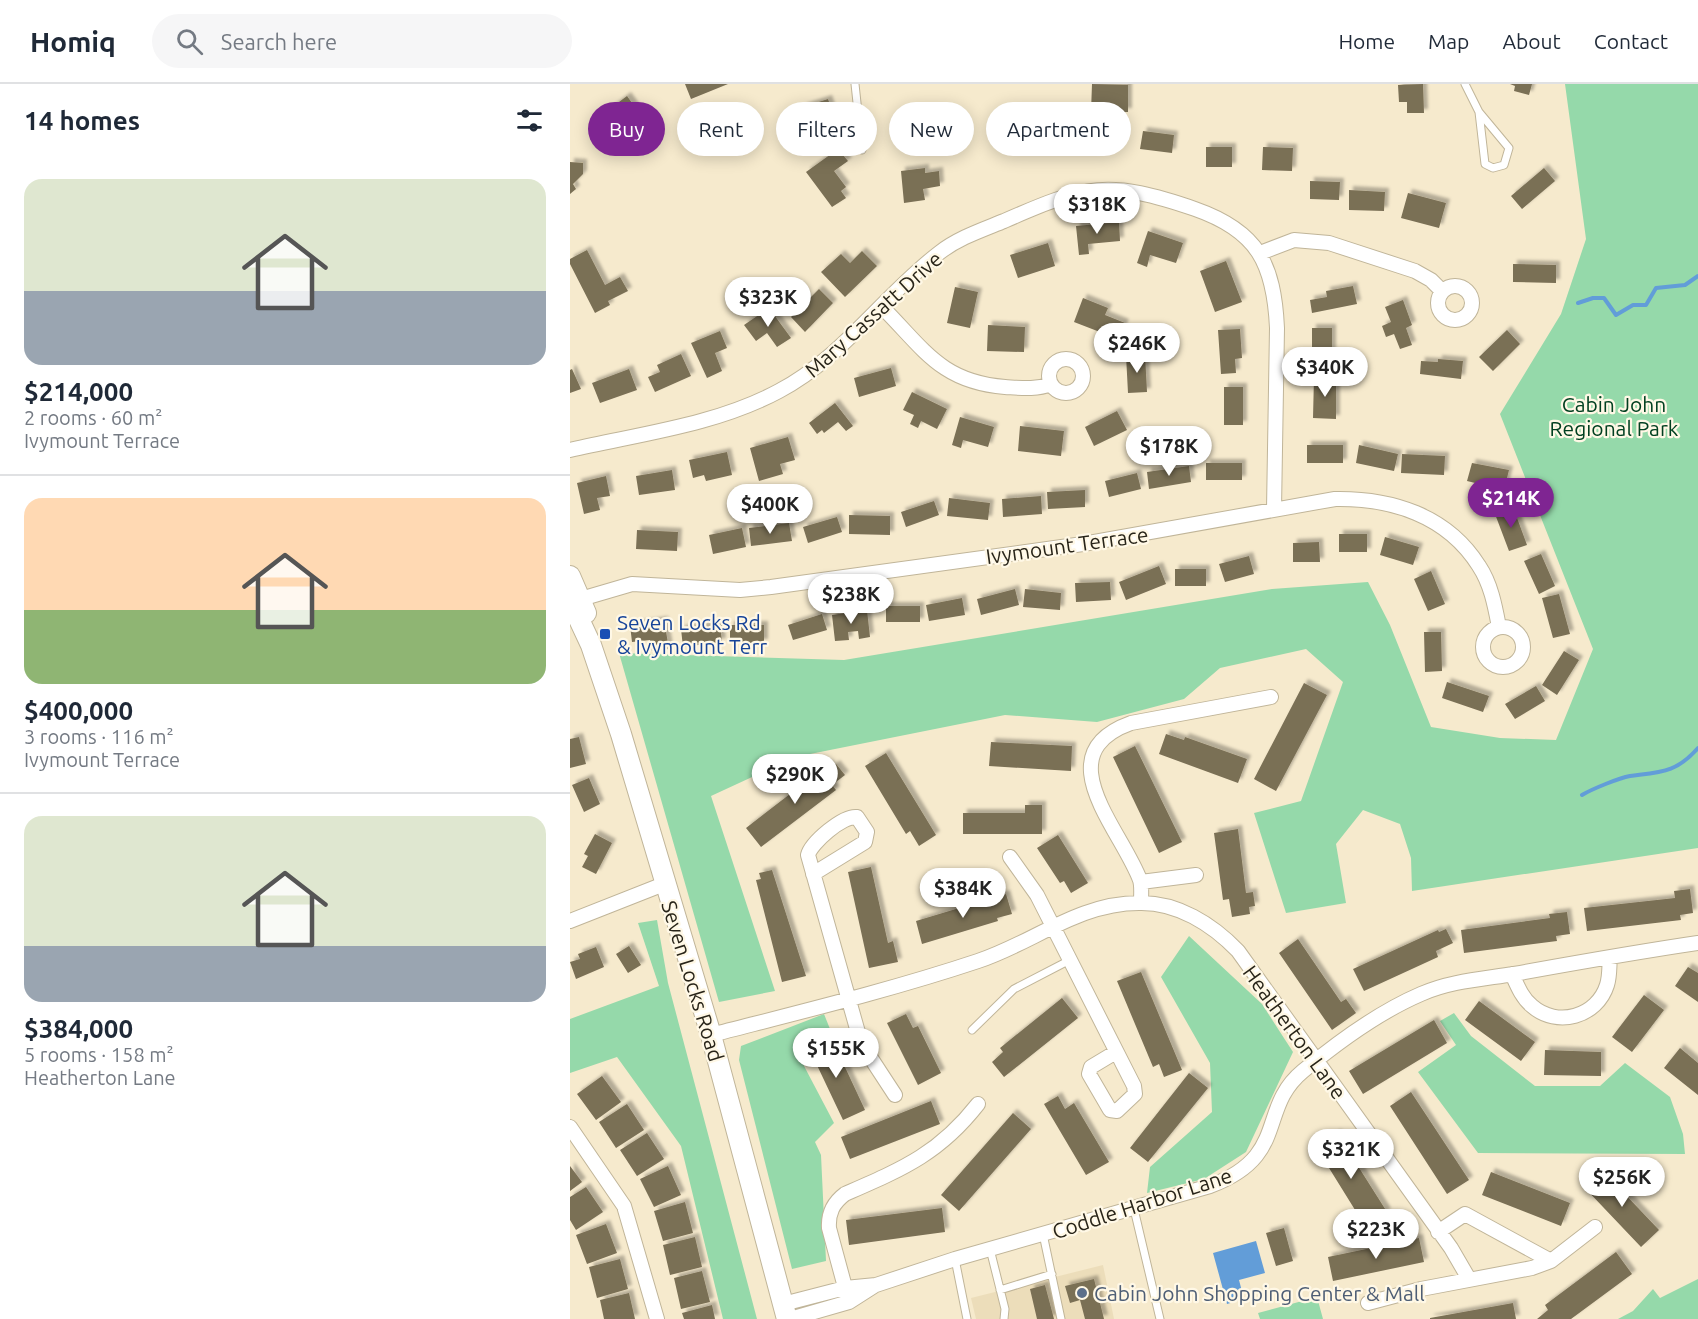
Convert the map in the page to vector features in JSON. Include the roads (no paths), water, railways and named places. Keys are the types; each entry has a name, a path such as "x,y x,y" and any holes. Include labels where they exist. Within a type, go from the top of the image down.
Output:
{"main road":[{"name":"Seven Locks Road","path":"570,576 573,600 586,612 591,645 621,734 711,1035 787,1314"}],"street":[{"name":"Mary Cassatt Drive","path":"570,450 708,418 759,400 795,382 816,368 950,246 1046,202 1082,191 1129,190 1196,210 1237,230 1260,253 1268,269 1275,300 1274,509"},
{"path":"1260,253 1294,240 1329,243 1415,271 1431,279 1442,291"},
{"path":"882,307 940,366 963,380 985,386 1017,388 1035,388 1051,384"},
{"name":"Ivymount Terrace","path":"573,600 633,584 740,590 771,587 1083,544 1335,499 1365,498 1403,506 1434,521 1457,540 1479,566 1492,596 1499,627"},
{"path":"1141,902 1141,882 1094,793 1090,775 1095,749 1112,731 1131,723 1271,697"},
{"path":"813,874 865,842 867,832 857,817 846,818 810,846 808,855 813,874 847,999 861,1043 895,1095"},
{"path":"1010,857 1031,885 1116,1052"},
{"path":"1141,882 1196,875"},
{"path":"570,921 664,884"},
{"name":"Heatherton Lane","path":"711,1035 847,999 980,960 1090,910 1141,902 1173,908 1200,920 1224,937 1238,951 1469,1279"},
{"name":"Coddle Harbor Lane","path":"787,1314 845,1288 876,1285 955,1259 1134,1209 1210,1186 1246,1168 1266,1144 1290,1086 1301,1072 1397,1005 1423,993 1452,984 1698,943"},
{"path":"1512,974 1531,1006 1549,1016 1572,1017 1591,1008 1603,995 1609,976 1610,957"},
{"path":"849,1302 829,1228 828,1219 836,1201 845,1194 927,1155 956,1131 978,1104"},
{"path":"570,1127 624,1206 657,1319"},
{"path":"1438,1232 1465,1214 1551,1262"},
{"path":"1368,1303 1551,1262 1595,1227"},
{"name":"Coddle Harbor Lane","path":"787,1314 849,1302 876,1285"}],"lane":[{"path":"855,84 857,102"},
{"path":"1465,84 1479,112 1509,148 1504,165 1493,168 1485,164 1479,112"},
{"path":"972,1030 1014,989 1070,960"},
{"path":"1134,1209 1160,1319"},
{"path":"1043,1234 1061,1319"},
{"path":"990,1249 1005,1309 1004,1319"},
{"path":"955,1259 967,1319"},
{"path":"1000,1290 1052,1275"}],"water":[{"path":"1256,1241 1265,1273 1239,1280 1244,1299 1227,1304 1213,1253"}],"waterway":[{"path":"1578,303 1593,298 1604,298 1616,315 1633,305 1646,305 1656,288 1685,285 1698,276"},
{"path":"1582,795 1625,777 1675,767 1698,748"}],"place":[{"name":"Seven Locks Rd & Ivymount Terr","path":"605,634"},
{"name":"Cabin John Shopping Center & Mall","path":"1082,1293"}],"park label":[{"name":"Cabin John Regional Park","path":"1614,416"}]}
